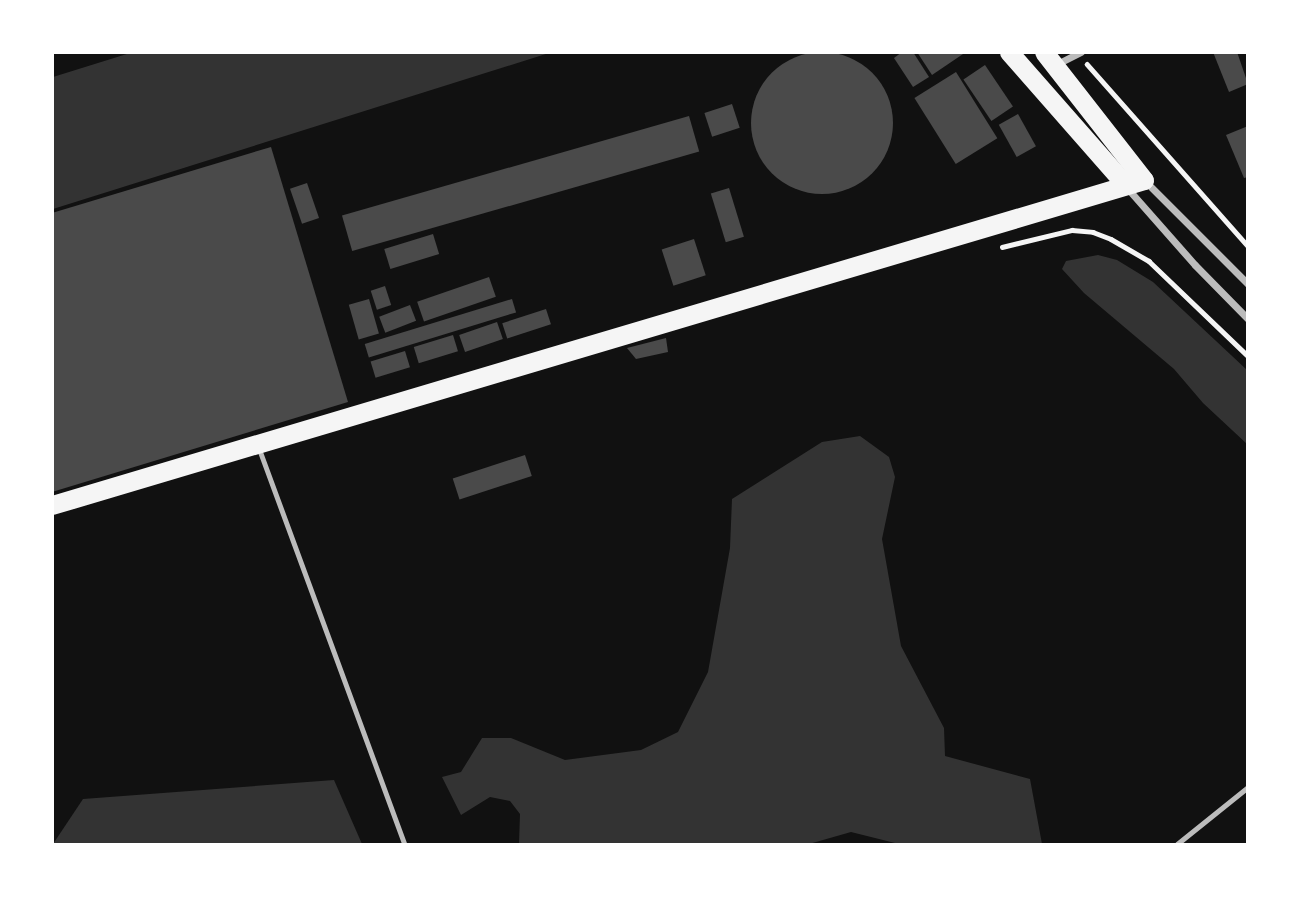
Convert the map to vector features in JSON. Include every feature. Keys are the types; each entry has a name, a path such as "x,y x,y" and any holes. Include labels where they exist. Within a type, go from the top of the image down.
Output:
{"highway":[{"path":"1009,52 1135,183"},
{"path":"1049,59 1135,183"},
{"path":"52,505 1135,183"}],"street":[{"path":"1049,59 1079,53"},
{"path":"1135,183 1248,284"},
{"path":"1135,183 1195,265 1248,319"}],"lane":[{"path":"257,442 404,845"},
{"path":"1177,845 1248,788"}],"path":[{"path":"1079,53 1248,246"},
{"path":"1002,247 1072,230 1093,232 1111,239 1149,261 1248,356"}],"shaded area":[{"path":"130,53 549,53 53,209 53,77"},
{"path":"1098,255 1117,260 1153,282 1247,370 1247,444 1203,403 1174,369 1084,293 1062,269 1066,261"},
{"path":"860,436 889,457 895,477 882,539 901,646 944,728 945,756 1030,779 1042,844 899,844 851,832 809,844 519,844 520,814 510,801 490,797 461,815 442,777 461,772 482,738 511,738 565,760 641,750 678,732 708,672 730,548 732,499 822,442"},
{"path":"334,780 362,844 53,844 83,799"}],"building":[{"path":"822,52 849,58 872,73 887,96 893,123 887,150 872,173 849,188 822,194 795,188 772,173 757,150 751,123 757,96 772,73 795,58"},
{"path":"902,52 913,52 929,77 913,87 894,58"},
{"path":"917,52 966,52 932,75"},
{"path":"1213,52 1237,52 1248,84 1229,92"},
{"path":"985,65 1013,106 991,121 963,80"},
{"path":"956,72 997,138 956,164 914,98"},
{"path":"732,104 740,128 712,137 704,113"},
{"path":"1018,114 1036,146 1017,157 999,125"},
{"path":"689,116 699,152 352,251 342,216"},
{"path":"1248,126 1248,177 1244,178 1226,135"},
{"path":"271,147 348,402 52,492 52,213"},
{"path":"307,183 319,218 302,224 290,189"},
{"path":"729,188 744,237 726,242 711,194"},
{"path":"433,234 439,254 390,269 384,249"},
{"path":"694,239 706,275 673,286 662,250"},
{"path":"489,277 496,297 424,322 417,302"},
{"path":"385,286 391,305 377,310 371,291"},
{"path":"369,299 379,334 359,339 349,305"},
{"path":"512,299 516,312 369,357 365,344"},
{"path":"410,305 416,321 385,333 379,317"},
{"path":"546,309 551,324 507,338 502,323"},
{"path":"497,322 503,339 465,352 459,335"},
{"path":"453,335 458,351 419,363 414,347"},
{"path":"666,338 668,352 636,359 627,348"},
{"path":"405,351 410,367 376,378 371,362"},
{"path":"525,455 532,476 460,499 453,478"}]}
